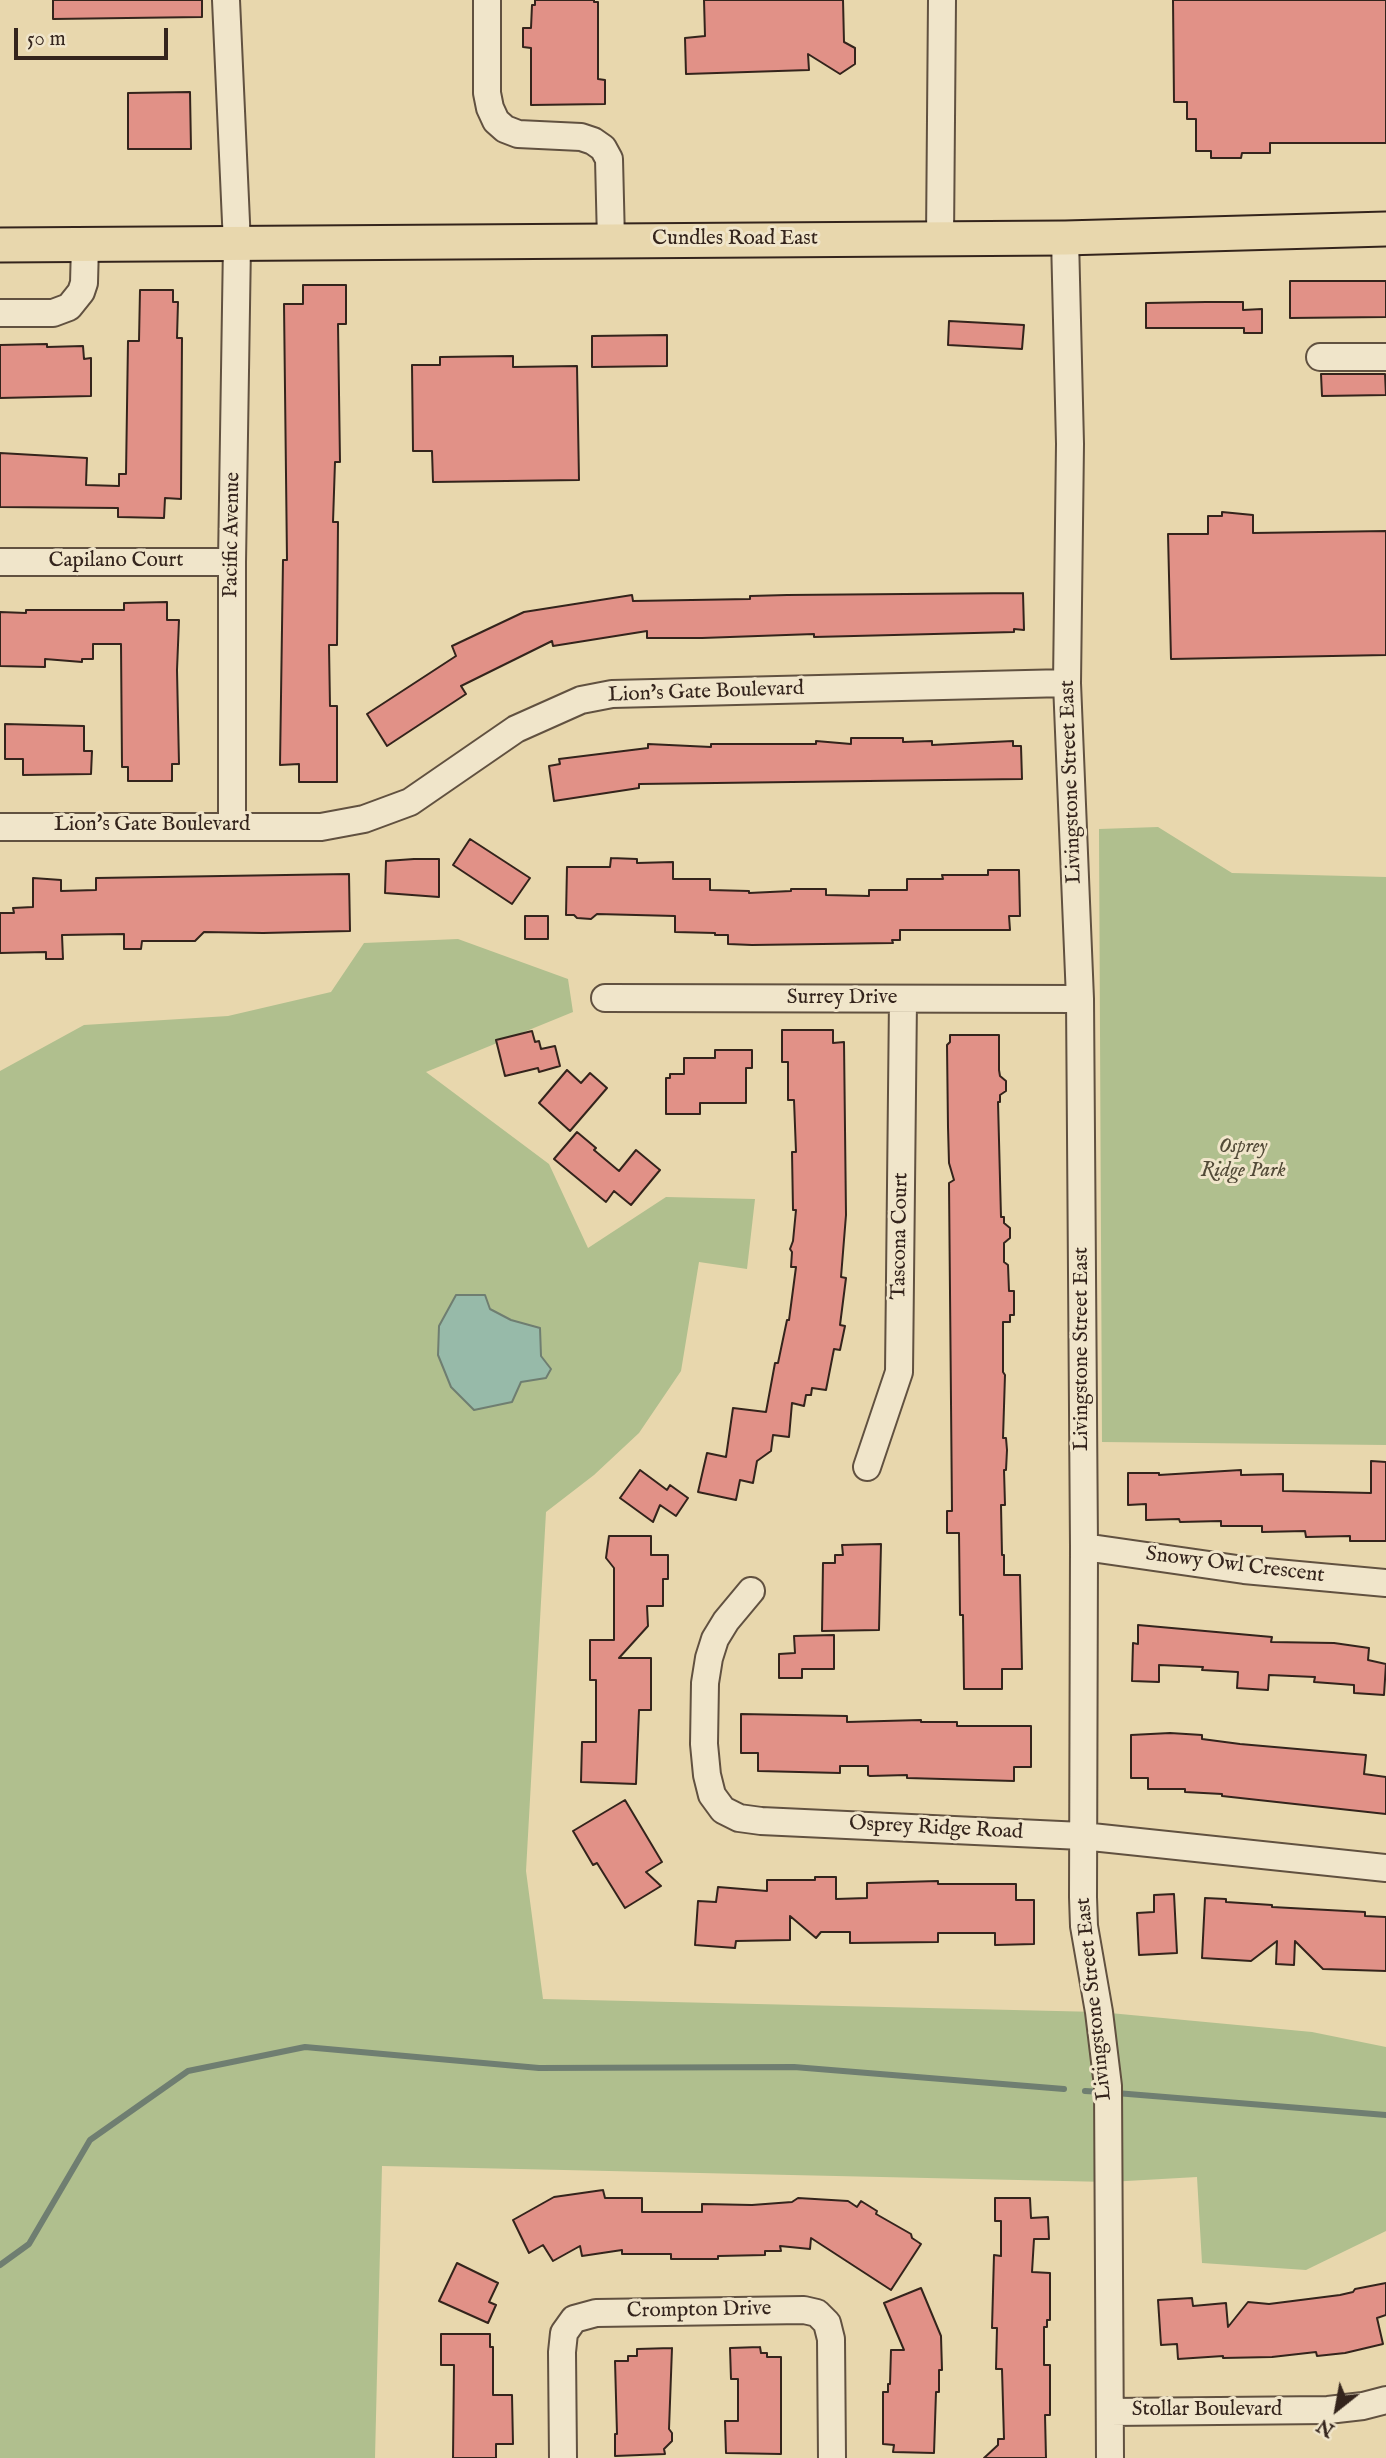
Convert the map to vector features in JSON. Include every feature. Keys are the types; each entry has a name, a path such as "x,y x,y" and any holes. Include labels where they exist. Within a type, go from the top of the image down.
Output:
{"main road":[{"name":"Cundles Road East","path":"0,245 1065,238 1386,229"}],"street":[{"name":"Pacific Avenue","path":"226,0 237,244 232,562 232,826"},
{"path":"487,0 487,93 496,121 505,129 518,134 581,137 603,148 609,159 611,241"},
{"path":"940,239 943,0"},
{"name":"Livingstone Street East","path":"1065,238 1070,444 1068,682 1080,999 1084,1547 1082,1836 1084,1926 1099,2011 1108,2086 1111,2458"},
{"path":"0,313 53,313 69,307 83,283 85,245"},
{"path":"1320,358 1386,356"},
{"name":"Capilano Court","path":"0,562 232,562"},
{"name":"Lion's Gate Boulevard","path":"0,827 321,827 364,819 410,802 516,729 581,700 612,694 1068,682"},
{"name":"Surrey Drive","path":"605,998 1080,999"},
{"name":"Tascona Court","path":"867,1467 899,1372 903,999"},
{"name":"Snowy Owl Crescent","path":"1084,1547 1244,1570 1386,1583"},
{"name":"Osprey Ridge Road","path":"751,1591 732,1612 715,1639 705,1683 706,1775 712,1795 723,1810 740,1818 1082,1836 1386,1868"},
{"name":"Crompton Drive","path":"563,2458 562,2352 564,2333 574,2319 596,2313 804,2310 817,2313 827,2323 831,2339 832,2458"},
{"name":"Stollar Boulevard","path":"1110,2412 1328,2410 1386,2400"}],"green space":[{"name":"Osprey Ridge Park","path":"1158,827 1232,873 1386,877 1386,1445 1102,1442 1099,829"},
{"path":"458,939 568,979 573,1012 426,1072 549,1164 588,1248 666,1197 755,1199 747,1269 699,1262 681,1371 639,1433 594,1475 546,1512 526,1871 543,1999 1099,2012 1312,2032 1386,2047 1386,2231 1306,2270 1202,2263 1197,2177 1109,2182 382,2166 375,2458 0,2458 0,1071 84,1025 228,1016 331,992 364,943"}],"shaded area":[{"path":"456,1295 485,1295 490,1309 511,1320 540,1328 541,1356 551,1369 546,1378 521,1382 512,1402 474,1410 451,1387 438,1355 439,1326"}],"building":[{"path":"53,0 202,0 202,17 53,19"},
{"path":"535,0 598,2 598,79 605,80 605,104 531,105 531,48 523,47 523,28 531,28 532,5 535,5"},
{"path":"704,0 843,0 844,42 855,48 855,64 840,74 808,54 809,70 686,74 685,38 705,36"},
{"path":"1173,0 1386,0 1386,143 1270,143 1270,153 1242,153 1241,158 1211,158 1211,151 1196,151 1196,119 1187,119 1187,102 1174,102"},
{"path":"190,92 191,149 128,149 128,93"},
{"path":"1290,281 1386,281 1386,317 1290,318"},
{"path":"303,285 346,285 346,324 338,324 340,462 335,462 333,522 338,522 337,645 329,645 330,706 337,706 337,782 299,782 299,764 280,765 283,560 287,560 284,304 303,304"},
{"path":"140,290 173,290 173,302 178,302 177,338 182,338 181,499 165,498 164,518 118,517 118,508 0,507 0,453 87,458 86,485 119,486 119,474 126,474 128,341 139,341"},
{"path":"1243,302 1243,310 1262,309 1262,333 1244,333 1244,328 1146,328 1146,303"},
{"path":"949,321 1024,325 1022,349 948,345"},
{"path":"667,335 667,366 592,367 592,336"},
{"path":"47,344 47,347 83,346 84,359 91,358 91,396 0,398 0,345"},
{"path":"513,356 513,367 577,366 579,480 433,482 432,451 413,451 412,365 440,365 440,357"},
{"path":"1321,374 1385,374 1386,395 1322,396"},
{"path":"1222,512 1253,515 1253,533 1386,531 1386,655 1171,659 1168,534 1208,534 1208,516 1222,516"},
{"path":"1023,593 1024,630 1014,629 1014,632 647,638 647,631 553,646 552,641 461,686 466,694 387,746 367,714 456,656 452,646 524,612 632,595 633,601 750,599 750,596 787,595"},
{"path":"167,602 167,620 179,620 179,764 172,764 172,781 128,781 128,767 122,767 121,644 93,644 93,659 82,659 82,662 45,659 45,667 0,666 0,612 124,610 124,603"},
{"path":"5,724 84,726 84,751 92,751 91,774 23,775 23,759 5,759"},
{"path":"851,738 903,738 903,742 932,741 932,745 1013,741 1013,746 1021,746 1022,779 639,784 639,788 554,801 549,766 560,764 559,759 648,748 648,744 711,747 711,744 816,744 816,741 851,744"},
{"path":"470,839 530,878 512,904 453,865"},
{"path":"611,858 637,859 637,863 673,862 673,879 710,879 710,890 749,893 826,889 826,895 869,896 869,890 907,890 907,879 943,879 942,875 988,875 988,870 1019,870 1020,916 1009,916 1010,930 900,930 900,940 892,940 893,943 752,945 728,944 728,935 675,932 675,916 597,914 591,919 566,915 567,867 610,867"},
{"path":"439,859 439,897 385,893 386,861"},
{"path":"349,874 350,931 204,932 195,941 142,941 141,949 124,949 124,934 62,935 63,959 46,959 46,952 0,953 0,913 14,913 13,908 33,907 33,878 61,880 61,891 96,890 96,878"},
{"path":"525,916 548,916 548,939 525,939"},
{"path":"782,1030 833,1030 833,1043 844,1042 846,1215 841,1277 846,1278 840,1325 845,1326 840,1350 834,1349 826,1390 812,1388 811,1395 806,1395 804,1406 792,1403 789,1437 773,1435 771,1451 757,1461 753,1483 740,1480 736,1500 698,1492 707,1453 726,1457 733,1408 766,1412 775,1363 778,1363 789,1320 796,1267 791,1267 790,1249 796,1210 793,1210 792,1152 796,1152 794,1100 788,1100 788,1062 782,1062"},
{"path":"532,1031 535,1042 539,1041 541,1049 555,1046 560,1066 539,1072 538,1068 505,1076 496,1040"},
{"path":"950,1035 999,1035 999,1070 1000,1076 1006,1081 1006,1091 1000,1095 998,1102 1001,1217 1004,1217 1004,1223 1010,1228 1010,1238 1004,1243 1004,1262 1008,1265 1009,1291 1014,1291 1014,1315 1010,1315 1010,1322 1003,1322 1003,1438 1006,1438 1007,1450 1004,1470 1005,1505 1001,1505 1002,1555 1004,1575 1020,1575 1022,1669 1002,1669 1002,1689 964,1689 959,1533 947,1533 947,1511 952,1511 949,1183 954,1180 949,1163 948,1127 947,1045"},
{"path":"715,1050 752,1050 752,1068 746,1068 746,1103 700,1103 700,1114 666,1114 666,1078 670,1078 670,1074 684,1074 684,1058 715,1058"},
{"path":"567,1070 581,1083 590,1073 607,1088 570,1131 539,1103"},
{"path":"577,1132 619,1171 636,1150 660,1170 631,1205 614,1191 606,1202 554,1159"},
{"path":"1371,1461 1386,1462 1386,1541 1350,1541 1350,1536 1306,1537 1305,1531 1262,1532 1262,1526 1221,1526 1221,1521 1146,1520 1146,1504 1128,1505 1128,1473 1159,1475 1241,1470 1241,1475 1283,1474 1283,1491 1371,1493"},
{"path":"640,1470 667,1490 670,1485 688,1498 676,1516 660,1505 653,1522 620,1498"},
{"path":"609,1536 651,1536 651,1555 668,1555 668,1579 663,1579 663,1606 647,1606 648,1626 619,1658 651,1658 651,1710 639,1710 636,1784 581,1782 582,1742 596,1742 596,1680 590,1680 590,1640 614,1640 614,1568 606,1558"},
{"path":"881,1544 879,1630 822,1631 823,1563 835,1563 835,1555 843,1555 842,1545"},
{"path":"1138,1625 1272,1637 1271,1642 1334,1643 1369,1648 1368,1660 1386,1664 1384,1695 1354,1693 1354,1685 1314,1682 1315,1677 1269,1675 1268,1690 1237,1688 1238,1672 1202,1670 1203,1667 1159,1665 1159,1682 1132,1681 1133,1643 1138,1644"},
{"path":"834,1635 834,1669 802,1669 802,1678 779,1678 779,1654 795,1653 794,1636"},
{"path":"741,1714 847,1716 847,1722 921,1720 957,1722 957,1726 1031,1726 1031,1767 1014,1767 1014,1781 907,1778 907,1775 870,1776 868,1766 840,1766 840,1773 758,1771 758,1753 741,1753"},
{"path":"1131,1735 1202,1735 1202,1739 1240,1744 1366,1755 1364,1774 1386,1777 1386,1814 1185,1792 1185,1789 1148,1789 1148,1778 1131,1778"},
{"path":"625,1800 662,1862 646,1872 661,1886 625,1908 597,1863 593,1865 573,1831"},
{"path":"815,1877 836,1877 836,1899 867,1898 867,1883 938,1881 938,1884 1016,1884 1016,1900 1034,1900 1034,1944 995,1945 995,1933 938,1933 938,1942 850,1943 850,1932 821,1932 816,1938 790,1916 790,1940 736,1941 735,1948 695,1945 698,1901 716,1902 718,1887 767,1891 767,1880 815,1880"},
{"path":"1174,1894 1177,1953 1139,1955 1137,1913 1154,1912 1154,1895"},
{"path":"1205,1898 1272,1907 1365,1912 1365,1916 1386,1917 1386,1971 1323,1969 1295,1941 1294,1965 1276,1964 1277,1941 1251,1961 1202,1958"},
{"path":"603,2190 605,2198 642,2198 642,2212 702,2212 702,2204 752,2205 792,2202 798,2198 848,2201 857,2207 861,2201 877,2211 876,2214 911,2234 912,2238 921,2244 891,2290 811,2238 810,2249 780,2246 781,2251 765,2251 765,2255 718,2256 718,2259 671,2259 671,2254 622,2254 622,2250 582,2256 580,2246 553,2261 543,2245 529,2253 513,2220 554,2197"},
{"path":"995,2198 1030,2198 1031,2218 1048,2217 1049,2239 1034,2239 1032,2272 1050,2273 1050,2320 1047,2320 1047,2327 1044,2327 1044,2365 1050,2365 1050,2415 1045,2415 1046,2458 984,2458 998,2445 998,2439 1004,2439 1002,2369 996,2369 997,2328 992,2328 994,2255 1001,2256 1001,2221 995,2221"},
{"path":"457,2263 498,2283 489,2302 496,2305 488,2323 439,2301"},
{"path":"1386,2283 1386,2315 1377,2318 1383,2344 1317,2356 1316,2352 1272,2357 1178,2359 1177,2344 1161,2345 1158,2300 1192,2298 1193,2306 1226,2303 1228,2327 1248,2302 1269,2304 1340,2295"},
{"path":"921,2288 941,2336 942,2370 939,2370 939,2392 936,2392 934,2453 893,2452 894,2445 883,2444 883,2392 888,2392 890,2384 891,2350 904,2350 884,2303"},
{"path":"441,2334 490,2334 490,2347 493,2347 493,2395 512,2395 513,2444 496,2444 496,2458 453,2458 454,2365 441,2365"},
{"path":"760,2347 761,2353 767,2353 767,2357 781,2357 781,2454 726,2453 725,2421 738,2421 738,2379 731,2379 730,2348"},
{"path":"672,2348 669,2429 672,2441 664,2449 665,2454 615,2456 615,2361 628,2361 628,2356 637,2356 637,2349"}],"waterway":[{"path":"0,2265 29,2244 90,2140 188,2071 305,2047 539,2068 794,2067 1064,2089"},
{"path":"1085,2091 1102,2092"},
{"path":"1116,2093 1386,2115"}]}
